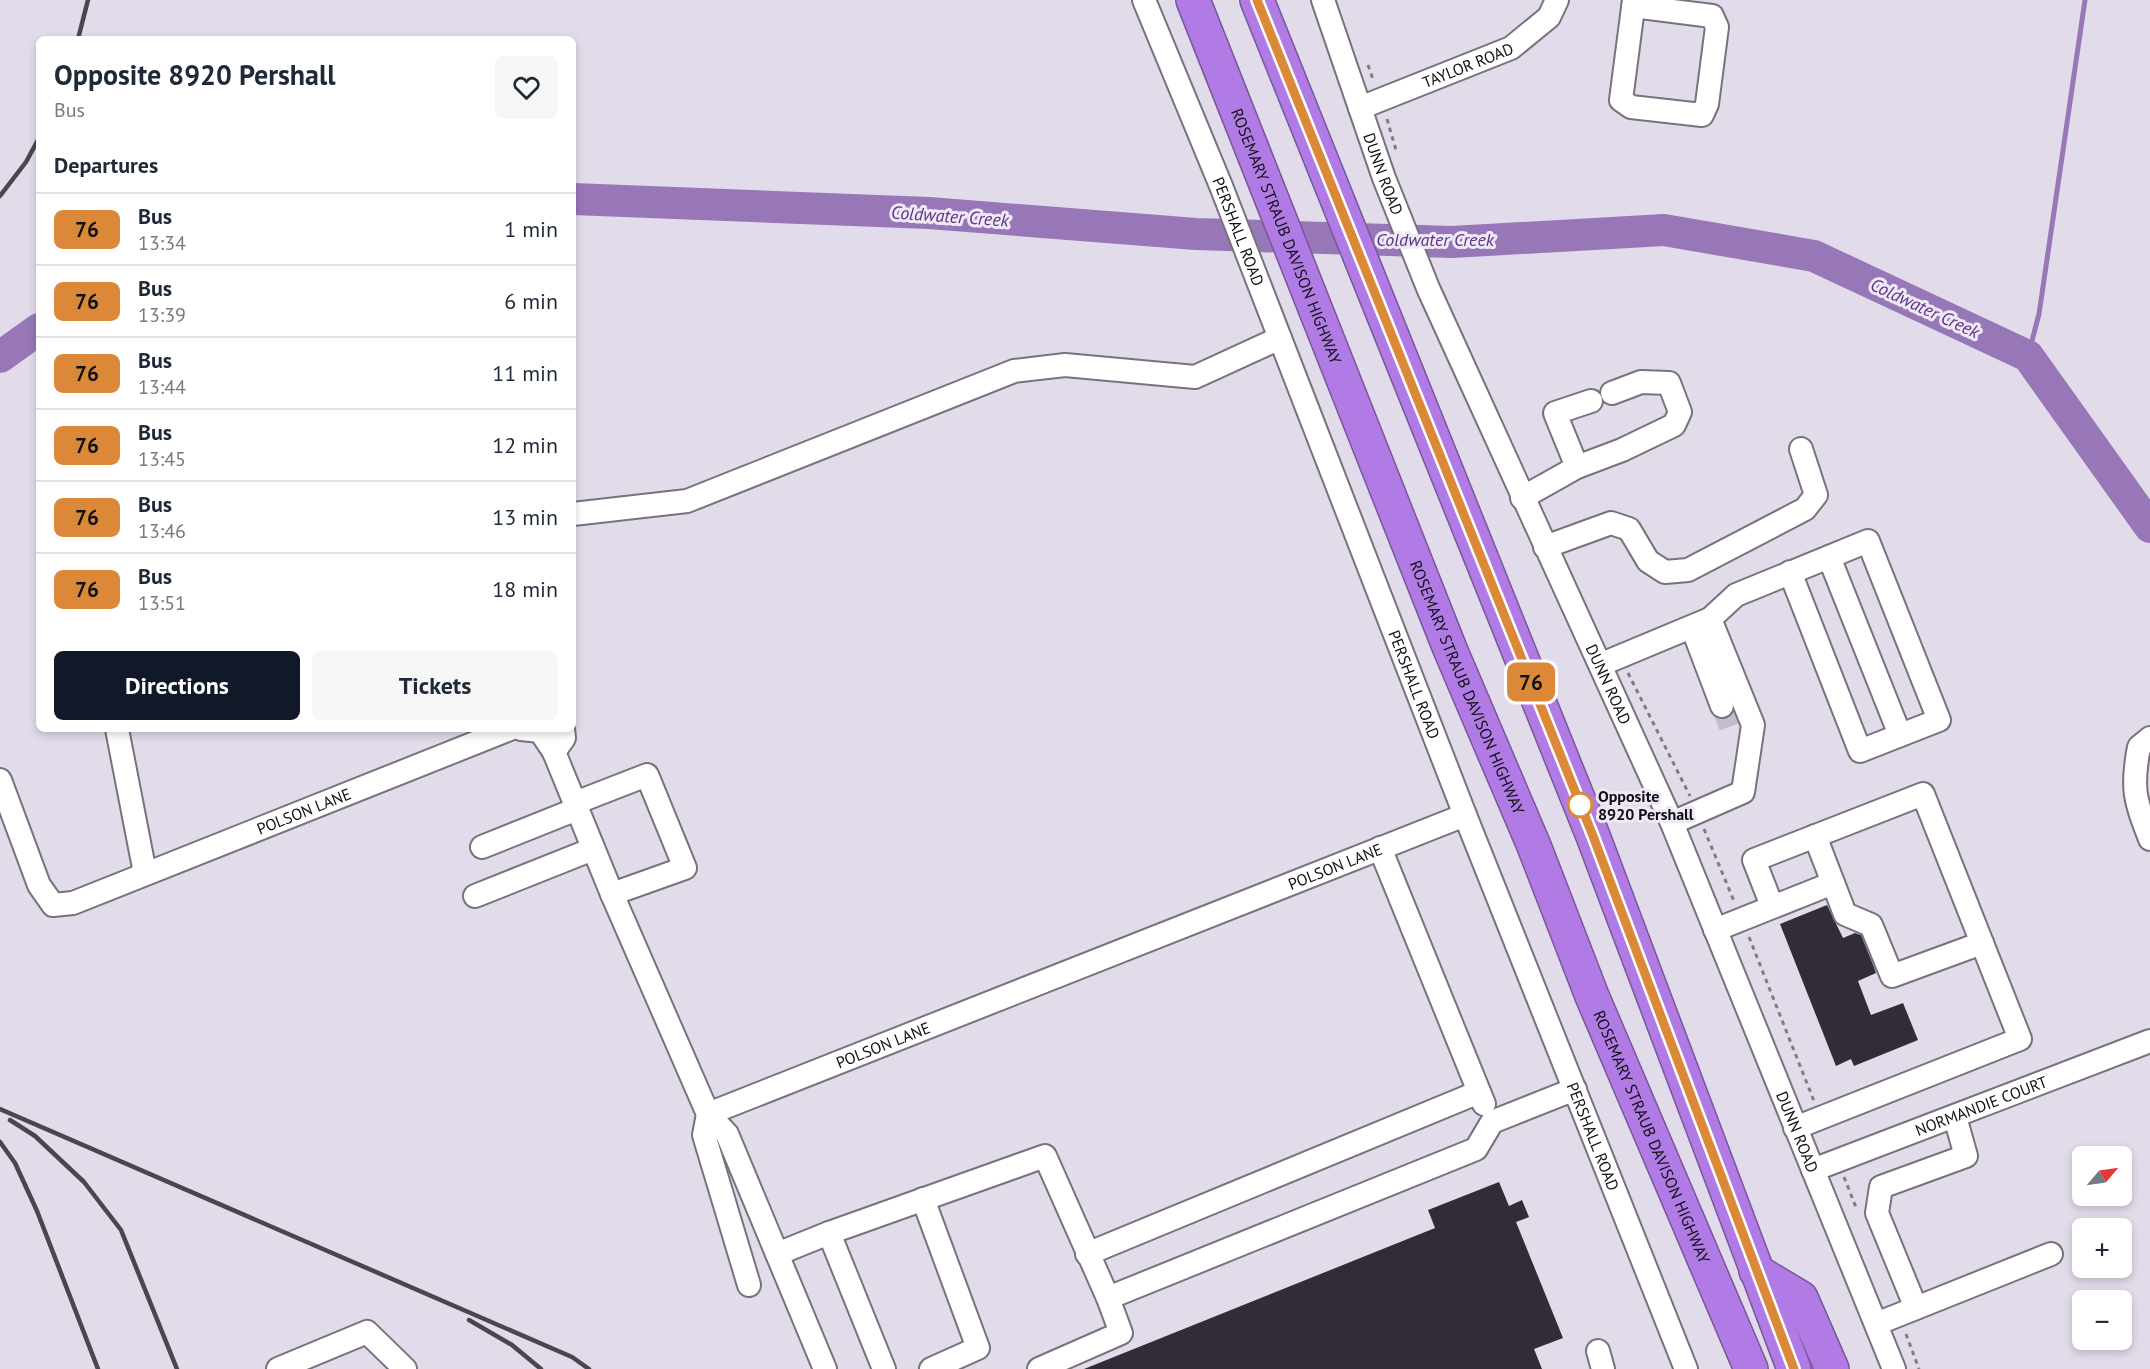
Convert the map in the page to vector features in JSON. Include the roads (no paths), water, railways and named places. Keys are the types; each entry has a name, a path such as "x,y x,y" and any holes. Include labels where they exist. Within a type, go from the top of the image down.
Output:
{"highway":[{"name":"ROSEMARY STRAUB DAVISON HIGHWAY","path":"1193,0 1259,172 1592,996 1751,1369"},
{"path":"1257,0 1593,836 1794,1369"},
{"path":"1756,1271 1801,1298 1832,1369"}],"street":[{"name":"PERSHALL ROAD","path":"1144,0 1221,186 1465,815 1686,1369"},
{"name":"DUNN ROAD","path":"1323,0 1384,178 1428,288 1545,548 1602,664 1672,823 1894,1369"},
{"name":"TAYLOR ROAD","path":"1360,108 1511,48 1549,17 1557,0"},
{"path":"1633,3 1712,16 1717,27 1707,104 1702,115 1631,107 1622,100 1633,3"},
{"path":"576,514 687,501 1014,371 1065,365 1195,377 1280,338"},
{"path":"1522,498 1577,467 1622,450 1674,425 1680,412 1669,383 1641,382 1555,414 1577,467"},
{"path":"1545,548 1611,523 1629,529 1648,561 1656,567 1665,572 1688,570 1804,509 1816,495 1802,449"},
{"path":"1602,664 1701,623 1736,595 1790,572 1868,541 1939,720 1860,751 1790,572"},
{"path":"1830,557 1900,735"},
{"path":"1701,623 1722,706"},
{"path":"1672,823 1743,792 1747,767 1743,729 1701,623"},
{"path":"118,732 145,873"},
{"name":"POLSON LANE","path":"2,789 39,885 53,905 73,903 98,891 502,732"},
{"path":"541,732 554,752 612,894 708,1114 727,1134 825,1369"},
{"path":"554,752 564,738 563,732"},
{"path":"2150,738 2139,747 2133,778 2135,801 2150,839"},
{"path":"482,847 647,775 685,868 612,894"},
{"path":"1773,906 1754,860 1923,794 2020,1039 1796,1128"},
{"name":"POLSON LANE","path":"708,1114 1465,815"},
{"path":"1815,836 1845,914 1871,924 1892,975 1982,943"},
{"path":"475,896 593,849"},
{"path":"1380,849 1492,1122"},
{"path":"1715,930 1833,884"},
{"name":"NORMANDIE COURT","path":"1813,1170 2150,1041"},
{"path":"1108,1298 1476,1149 1492,1122 1575,1089"},
{"path":"1087,1254 1479,1092"},
{"path":"708,1114 704,1136 748,1285"},
{"path":"1916,1308 1877,1213 1878,1197 1881,1187 1966,1156 1955,1117"},
{"path":"777,1254 829,1233 1046,1156 1121,1333 1039,1369"},
{"path":"923,1199 978,1348 931,1369"},
{"path":"829,1233 884,1369"},
{"path":"1876,1324 2051,1254"},
{"path":"278,1369 367,1332 405,1369"}],"waterway":[{"path":"2028,356 2039,314 2085,0"},
{"name":"Coldwater Creek","path":"576,199 929,213 1196,234 1452,242 1664,230 1814,256 2028,356 2150,527"},
{"name":"Coldwater Creek","path":"0,357 36,331"}],"tunnel":[{"path":"1722,706 1733,734"}],"railway":[{"path":"79,36 88,0"},
{"path":"0,196 26,162 36,144"},
{"path":"0,1109 572,1357 589,1369"},
{"path":"10,1120 35,1136 84,1182 121,1230 177,1369"},
{"path":"0,1142 15,1163 37,1211 98,1369"},
{"path":"469,1320 512,1345 541,1369"}],"place":[{"name":"Opposite 8920 Pershall","path":"1580,805"}]}
